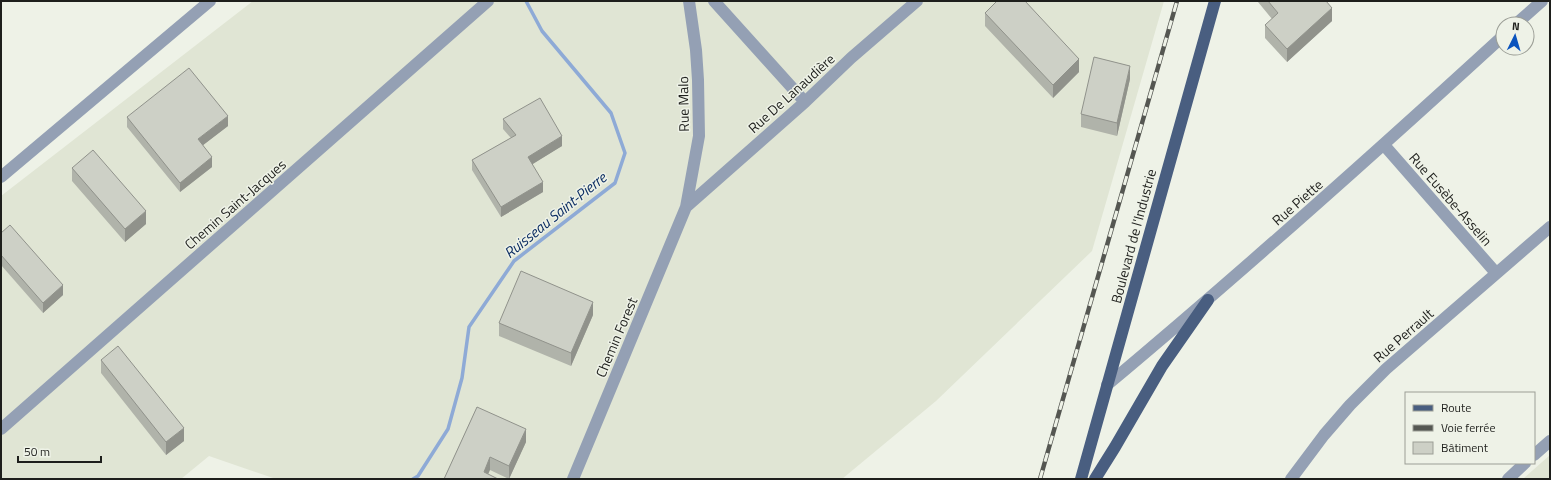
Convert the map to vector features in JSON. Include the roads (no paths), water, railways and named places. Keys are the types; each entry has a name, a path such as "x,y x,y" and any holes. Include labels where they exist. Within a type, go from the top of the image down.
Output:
{"main road":[{"name":"Boulevard de l'Industrie","path":"1081,479 1192,77 1215,1"},
{"path":"1095,479 1162,366 1208,300"}],"street":[{"path":"1,177 210,1"},
{"name":"Chemin Saint-Jacques","path":"1,429 488,1"},
{"name":"Rue Malo","path":"686,207 699,136 697,57 689,1"},
{"path":"714,1 805,102"},
{"name":"Rue De Lanaudière","path":"686,207 916,1"},
{"path":"1525,16 1542,1"},
{"name":"Rue Piette","path":"1107,385 1208,300 1384,145 1495,43"},
{"name":"Rue Eusèbe-Asselin","path":"1384,145 1496,273"},
{"name":"Chemin Forest","path":"573,479 686,207"},
{"name":"Rue Perrault","path":"1291,479 1350,405 1386,369 1550,227"},
{"path":"1535,454 1550,441"},
{"path":"1508,479 1524,464"}],"waterway":[{"name":"Ruisseau Saint-Pierre","path":"413,479 418,476 448,429 462,378 469,327 514,261 615,183 625,153 611,113 542,31 526,1"}],"railway":[{"path":"1040,479 1177,1"}]}
